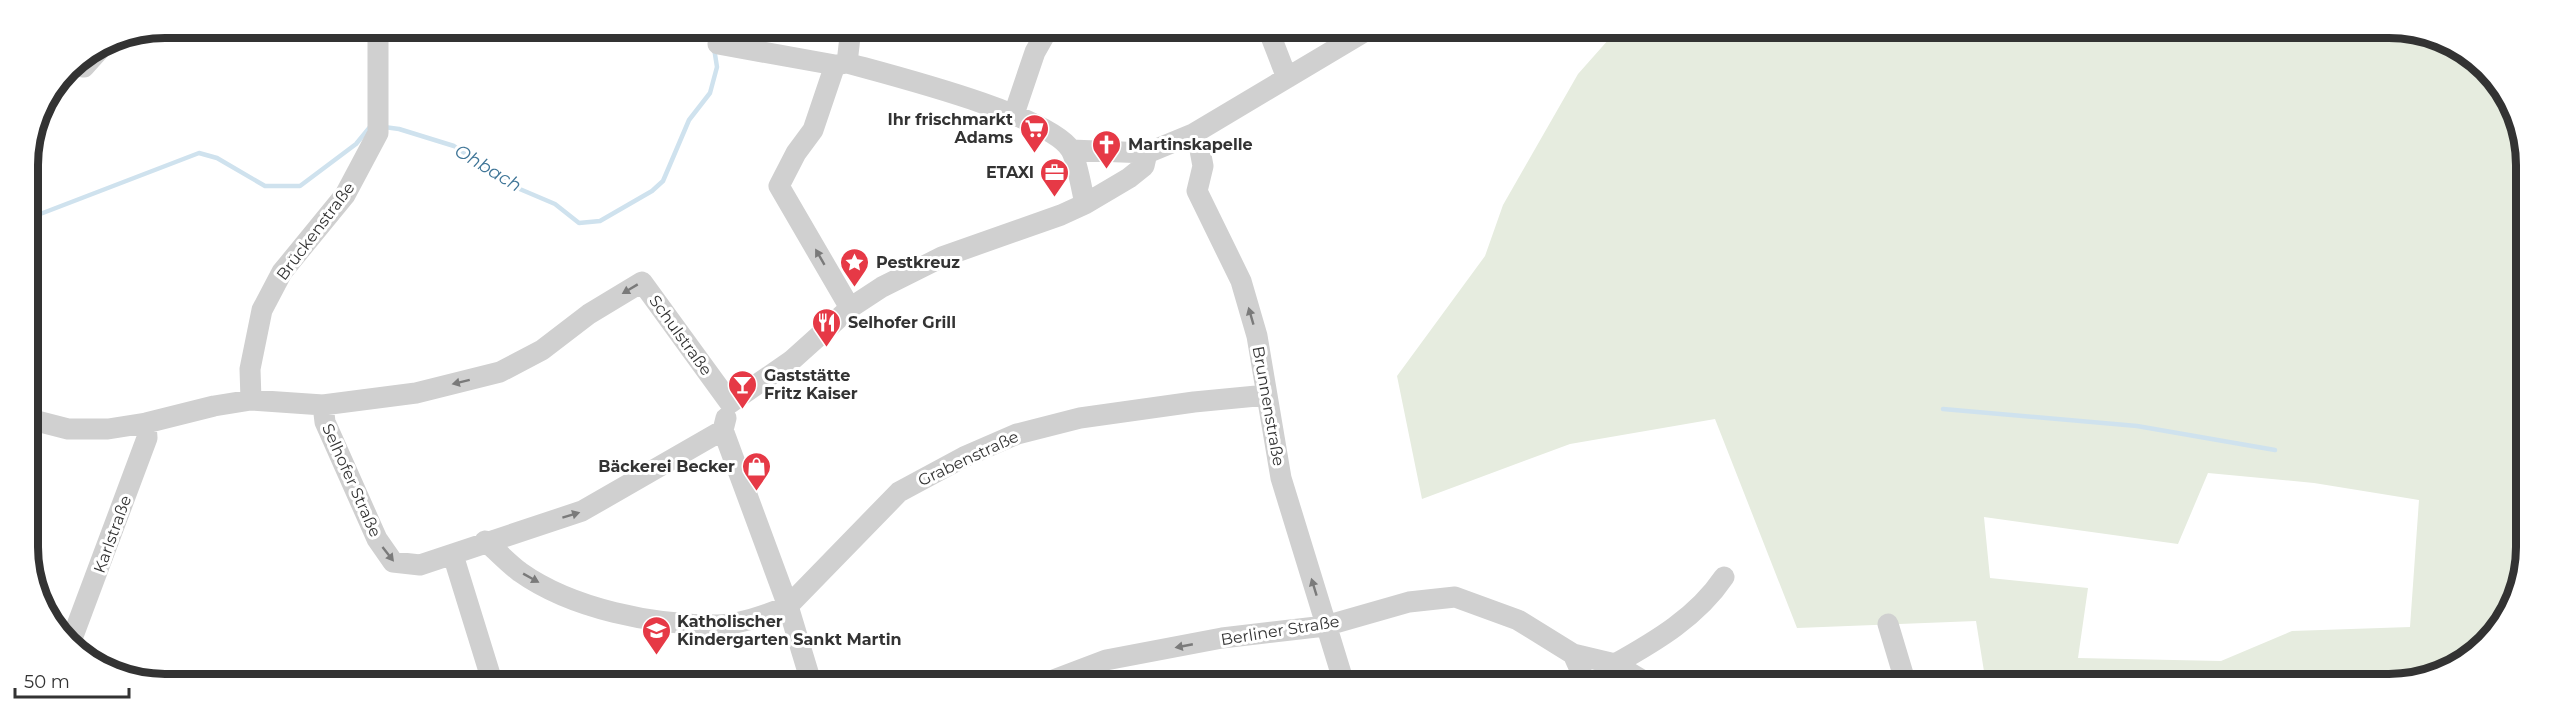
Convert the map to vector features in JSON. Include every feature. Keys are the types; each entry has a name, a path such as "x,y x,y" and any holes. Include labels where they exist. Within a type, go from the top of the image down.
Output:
{"street":[{"name":"Brückenstraße","path":"251,400 250,369 262,310 282,272 345,195 378,127 378,38"},
{"path":"848,38 841,64 813,130 796,153 779,186 849,308"},
{"path":"1014,114 1035,52 1043,38"},
{"path":"1271,38 1287,78"},
{"path":"1071,150 1147,153 1193,134 1354,38"},
{"path":"718,44 841,64 1014,114 1054,136 1071,150 1085,204"},
{"name":"Brunnenstraße","path":"1193,134 1200,150 1203,166 1197,191 1241,281 1257,336 1281,478 1341,674"},
{"path":"809,674 788,606 723,430 730,403 808,347 849,308 882,287 942,257 1061,215 1085,204 1129,178 1144,166 1147,153"},
{"name":"Schulstraße","path":"323,405 416,393 500,372 542,350 589,314 642,282 730,403"},
{"name":"Grabenstraße","path":"788,606 899,492 964,456 1017,434 1080,418 1194,402 1267,396"},
{"name":"Selhofer Straße","path":"38,421 68,429 108,429 251,400 323,405 325,422 372,528 393,562 420,565 453,555 485,541 582,512 723,430"},
{"name":"Karlstraße","path":"73,635 147,438 146,423"},
{"path":"485,541 520,572 563,596 613,612 719,625 768,614 788,606"},
{"path":"453,555 490,674"},
{"path":"1615,664 1684,621 1710,598 1724,577"},
{"name":"Berliner Straße","path":"1069,674 1106,660 1222,638 1325,626 1409,602 1455,597 1518,620 1573,654 1615,664 1630,674"},
{"path":"1888,624 1903,674"},
{"path":"1573,654 1582,674"}],"shaded area":[{"path":"1610,38 2388,38 2429,44 2466,64 2489,87 2506,116 2513,140 2516,165 2516,547 2513,572 2506,596 2489,625 2472,643 2437,665 2413,672 2396,674 1984,674 1976,621 1797,628 1715,419 1570,444 1422,499 1397,376 1485,256 1503,205 1578,74","holes":["2208,473 2314,483 2419,500 2410,627 2292,631 2221,661 2078,658 2088,588 1990,578 1984,517 2178,544"]}],"waterway":[{"name":"Ohbach","path":"384,127 399,129 454,146 515,187 555,204 579,223 600,221 652,191 663,181 689,120 710,93 717,67 714,48"},
{"name":"Ohbach","path":"38,215 199,153 217,158 265,186 300,186 356,144 370,127"},
{"path":"1943,409 2137,426 2275,450"}],"place":[{"name":"Ihr frischmarkt Adams","path":"1034,154"},
{"name":"Martinskapelle","path":"1107,170"},
{"name":"ETAXI","path":"1055,198"},
{"name":"Pestkreuz","path":"855,288"},
{"name":"Selhofer Grill","path":"827,348"},
{"name":"Gaststätte Fritz Kaiser","path":"743,410"},
{"name":"Bäckerei Becker","path":"756,492"},
{"name":"Katholischer Kindergarten Sankt Martin","path":"656,656"}]}
